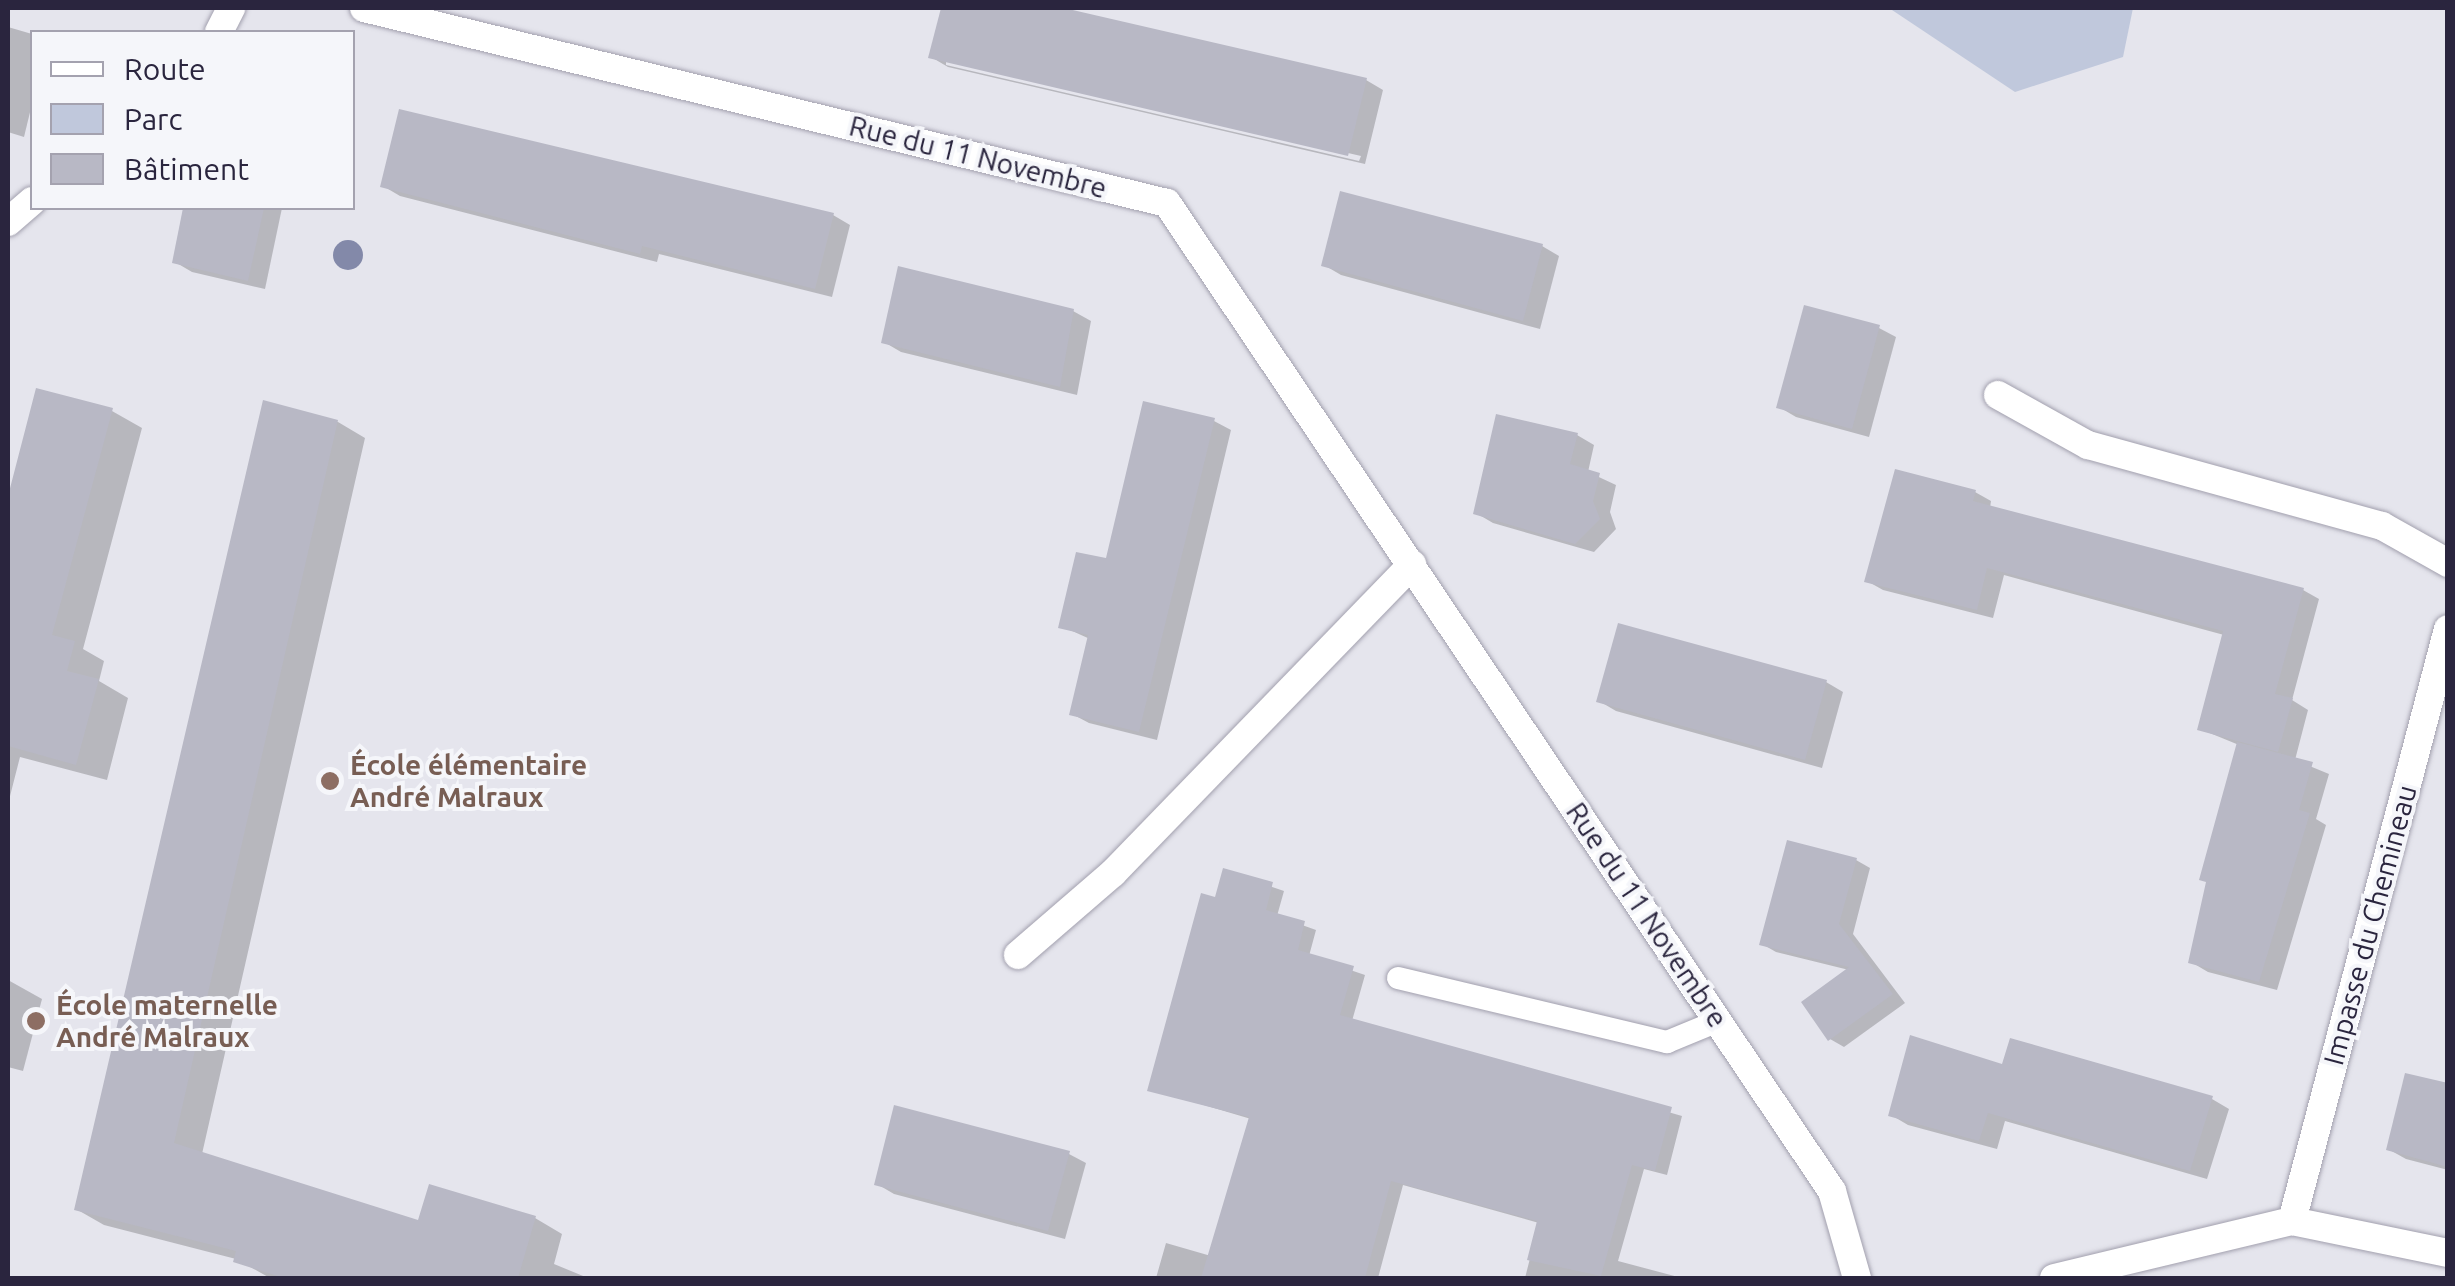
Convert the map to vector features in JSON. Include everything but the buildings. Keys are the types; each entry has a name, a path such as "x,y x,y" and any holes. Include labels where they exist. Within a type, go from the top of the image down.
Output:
{"street":[{"name":"Rue du 11 Novembre","path":"364,8 1167,203 1832,1191 1857,1278"},
{"path":"8,222 30,203"},
{"path":"1998,395 2088,444 2382,526 2448,563"},
{"path":"1018,956 1114,873 1412,564"},
{"name":"Impasse du Chemineau","path":"2292,1221 2448,630"},
{"path":"2054,1278 2292,1221 2448,1253"}],"lane":[{"path":"1398,978 1667,1042 1718,1021"}],"green space":[{"path":"1889,8 2133,8 2123,57 2015,92"}],"place":[{"name":"École élémentaire André Malraux","path":"330,781"},
{"name":"École maternelle André Malraux","path":"36,1021"}]}
